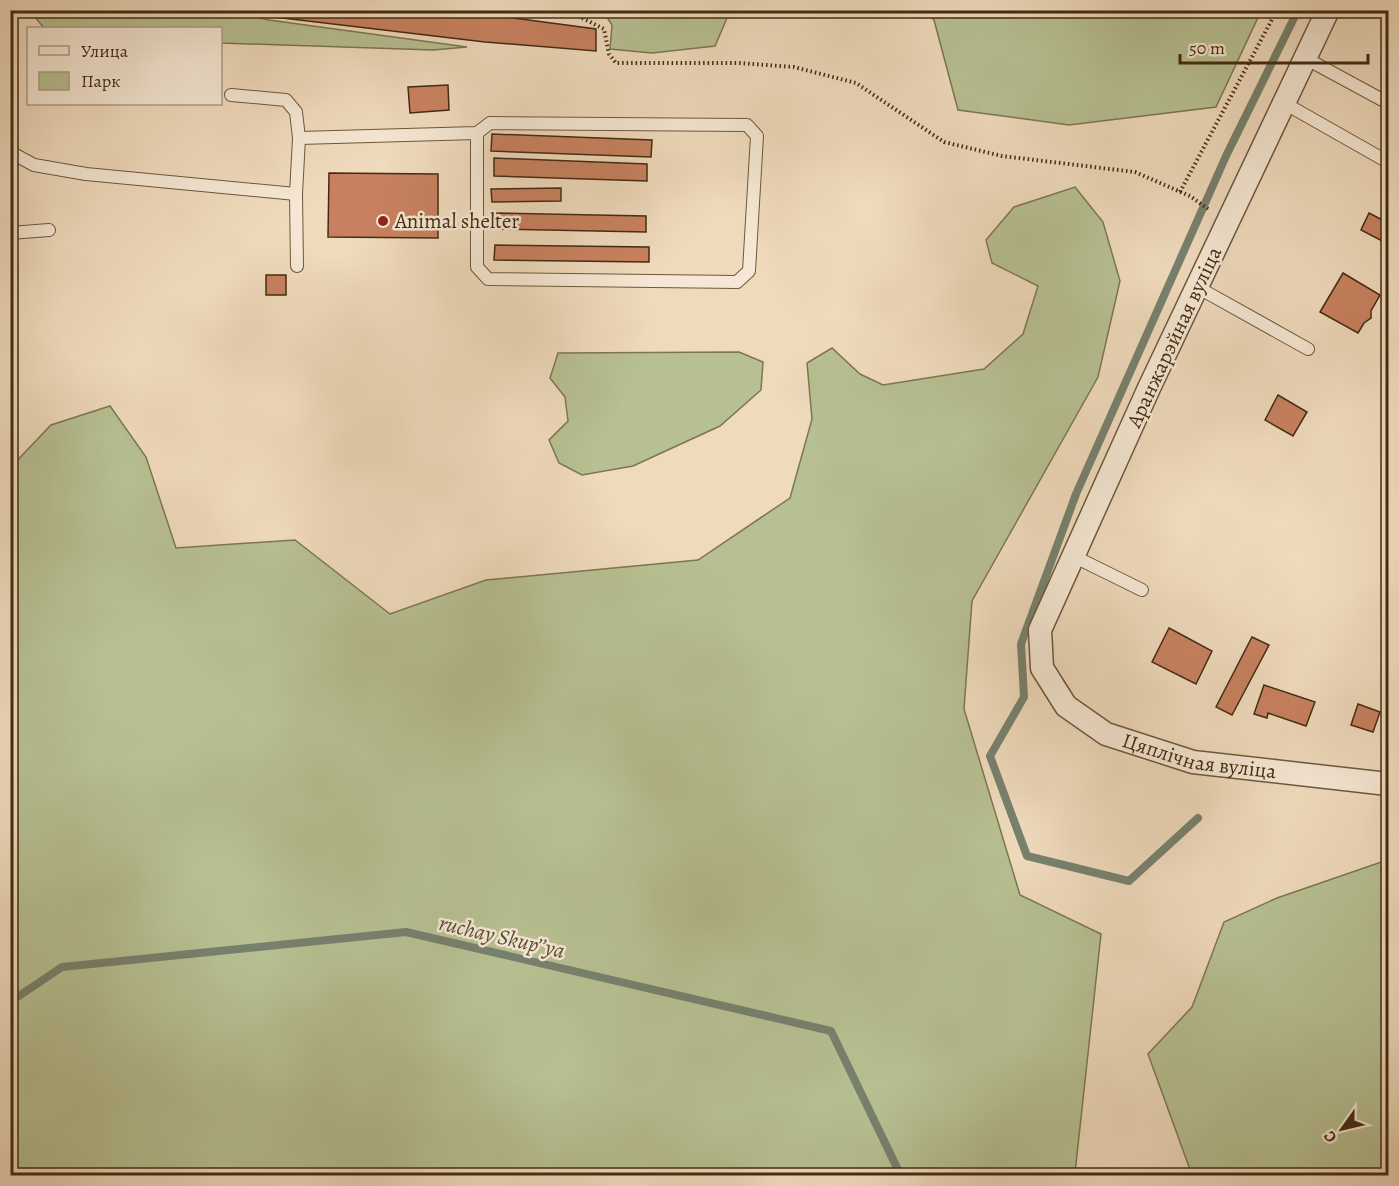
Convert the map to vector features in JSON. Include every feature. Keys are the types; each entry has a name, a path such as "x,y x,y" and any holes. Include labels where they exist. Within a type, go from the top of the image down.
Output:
{"street":[{"name":"Аранжарэйная вуліца","path":"1042,668 1040,630 1197,287 1328,10"},
{"name":"Цяплічная вуліца","path":"1042,668 1066,706 1106,734 1193,762 1389,784"}],"lane":[{"path":"1305,58 1389,103"},
{"path":"231,95 286,100 296,112 299,138 296,195 297,266"},
{"path":"1284,103 1389,162"},
{"path":"299,138 477,133 490,123 747,125 757,136 749,271 737,282 488,279 477,267 477,133"},
{"path":"10,152 34,165 86,174 296,195"},
{"path":"10,233 49,230"},
{"path":"1197,287 1308,349"},
{"path":"1073,556 1143,590"}],"path":[{"path":"566,10 604,29 609,54 616,63 739,63 794,67 856,83 944,142 1002,156 1134,172 1190,196 1211,211"},
{"path":"1180,192 1277,10"}],"green space":[{"path":"30,11 227,11 269,20 467,47 433,50 222,43 222,27 43,27"},
{"path":"603,11 730,11 715,46 652,53 610,49 612,25"},
{"path":"925,11 1261,11 1216,107 1069,125 958,110 934,20"},
{"path":"1075,187 1103,222 1120,281 1098,377 972,601 964,709 1020,895 1101,934 1075,1173 1077,1175 11,1175 11,467 51,425 110,406 146,457 176,548 295,540 390,614 486,580 698,560 790,498 812,419 807,363 832,348 860,374 883,385 984,369 1023,334 1038,286 992,263 986,240 1014,207"},
{"path":"739,352 763,362 761,390 720,426 633,466 582,475 559,463 549,440 568,421 565,397 550,378 558,353"},
{"path":"1387,860 1388,1175 1192,1175 1148,1054 1192,1007 1224,922 1277,898"}],"building":[{"path":"246,10 453,10 596,29 596,51 485,42 274,17"},
{"path":"448,85 449,110 410,113 408,87"},
{"path":"492,134 652,140 651,157 491,151"},
{"path":"494,158 647,164 647,181 494,176"},
{"name":"Animal shelter","path":"329,173 438,174 438,238 328,237"},
{"path":"561,188 561,201 492,202 491,189"},
{"path":"493,213 646,216 646,232 492,229"},
{"path":"1369,213 1388,223 1388,233 1384,242 1361,230"},
{"path":"495,245 649,247 649,262 494,260"},
{"path":"1343,273 1380,295 1371,311 1371,318 1364,323 1358,333 1320,312"},
{"path":"266,275 286,275 286,295 266,295"},
{"path":"1278,395 1307,412 1293,436 1265,420"},
{"path":"1169,628 1212,651 1196,684 1152,662"},
{"path":"1252,637 1269,645 1232,715 1216,707"},
{"path":"1264,685 1315,702 1306,726 1268,713 1267,718 1254,714"},
{"path":"1358,704 1380,712 1373,732 1351,725"}],"waterway":[{"path":"1198,818 1129,881 1027,856 990,756 1024,697 1021,644 1076,494 1226,156 1298,10"},
{"name":"ruchay Skup’’ya","path":"10,1002 62,967 406,932 831,1031 901,1176"}],"place":[{"name":"Animal shelter","path":"383,221"}]}
